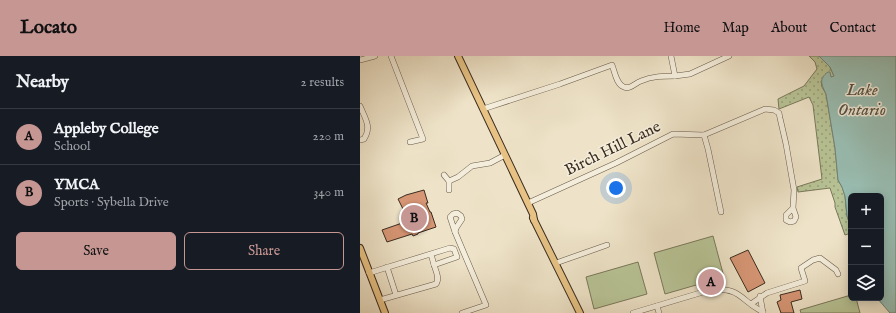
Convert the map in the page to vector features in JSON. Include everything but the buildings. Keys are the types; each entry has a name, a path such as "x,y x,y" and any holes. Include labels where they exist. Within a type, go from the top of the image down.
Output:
{"main road":[{"path":"458,56 528,203 534,220 580,313"},
{"path":"360,248 385,313"}],"street":[{"path":"360,60 375,56"},
{"path":"391,56 423,139 410,142"},
{"path":"672,56 675,76"},
{"path":"483,109 612,65 619,84 625,88 628,88 651,77 690,74 729,56"},
{"path":"360,106 368,128 368,133 360,140"},
{"name":"Birch Hill Lane","path":"528,203 616,163 673,134 704,135 765,109 774,110 779,113 794,190 793,208"},
{"path":"704,135 721,212"},
{"path":"449,181 458,177 472,166 490,163 505,155"},
{"path":"444,175 449,181 449,190"},
{"path":"455,232 486,305 462,313"},
{"path":"556,263 607,245"},
{"path":"369,273 452,248 457,257"},
{"path":"380,300 436,284 438,278 431,254"},
{"path":"434,264 464,255"},
{"path":"751,304 756,302 760,296 766,293 805,281 801,268 817,258 822,258 836,270 838,274"},
{"path":"388,267 396,295"},
{"path":"633,313 710,290 721,289 734,292 763,313"},
{"path":"760,296 763,313"},
{"path":"657,306 659,313"}],"green space":[{"path":"809,56 819,56 830,67 834,76 821,81 822,87 826,94 835,148 838,180 845,196 848,219 848,234 845,235 830,188 798,192 797,187 822,179 813,105 809,97 779,109 778,99 804,86 817,69 815,62"},
{"path":"713,236 724,277 665,294 654,253"},
{"path":"638,262 647,294 594,309 586,277"},
{"path":"848,296 848,301 857,301 860,313 801,313 800,310"}],"water":[{"name":"Lake Ontario","path":"819,56 896,56 896,313 890,313 880,301 884,301 884,193 848,193 848,219 847,216 845,196 838,180 835,148 826,94 822,82 823,77 828,72 830,72 831,77 834,76 830,67"}],"place":[{"name":"YMCA","path":"414,218"},
{"name":"Appleby College","path":"711,282"}]}
